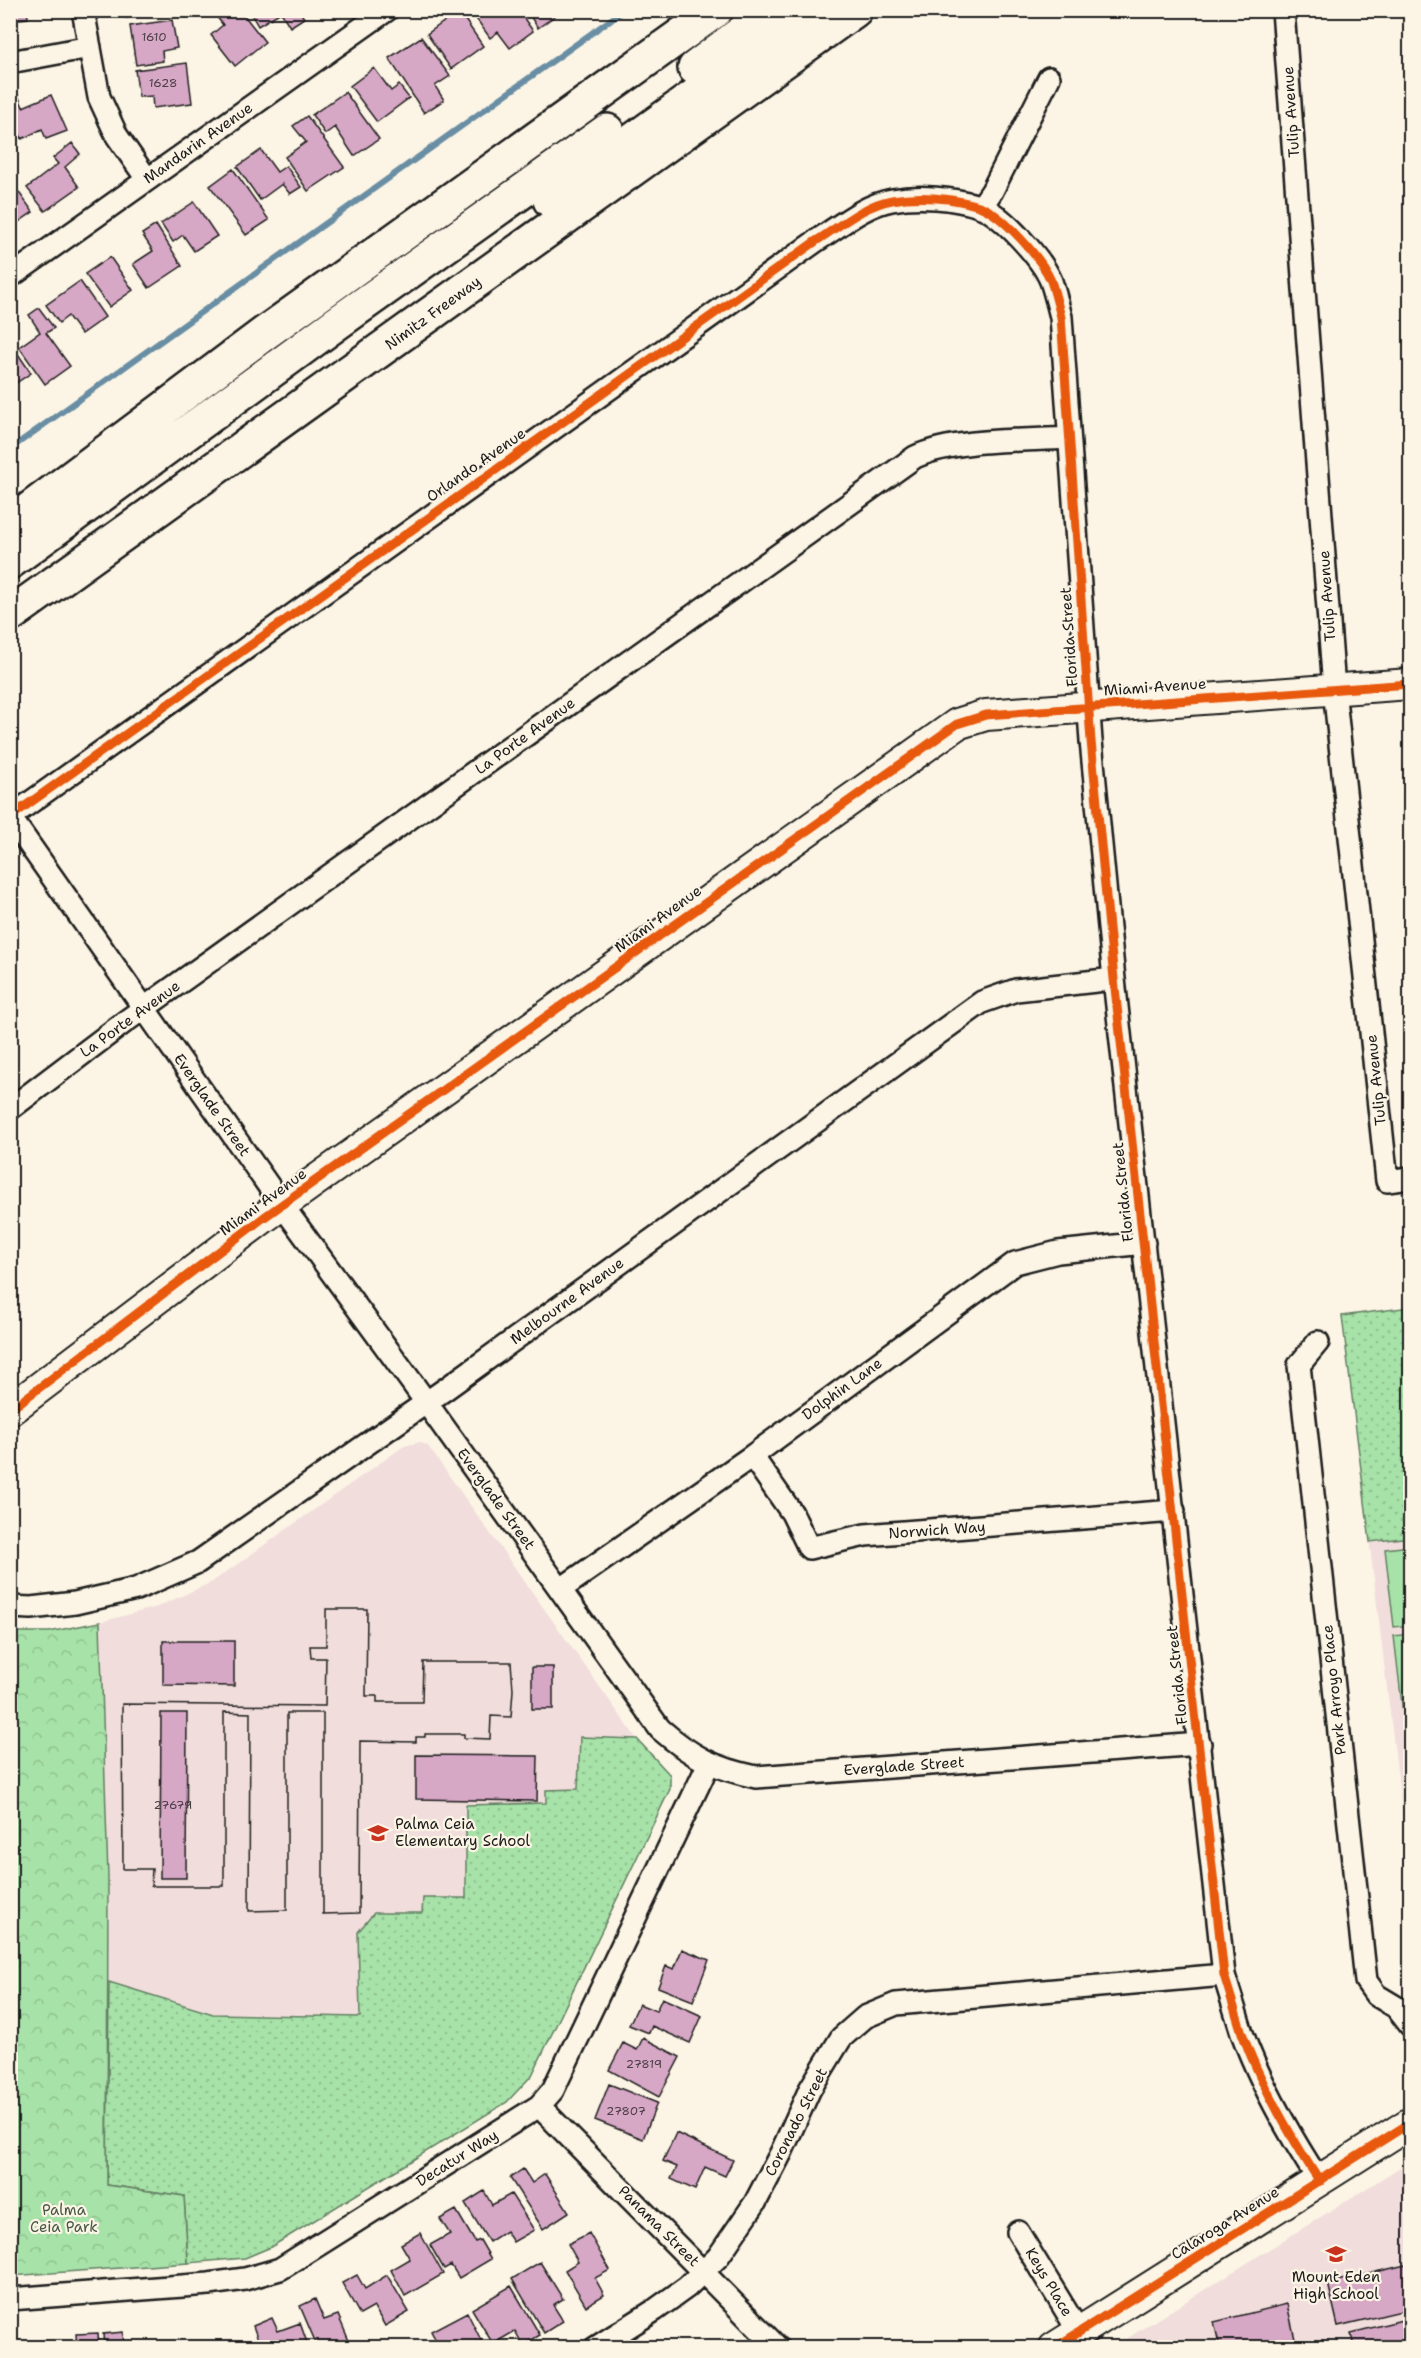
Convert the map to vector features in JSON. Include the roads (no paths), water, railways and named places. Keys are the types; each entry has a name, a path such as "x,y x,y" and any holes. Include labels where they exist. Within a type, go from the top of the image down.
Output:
{"highway":[{"path":"10,524 265,333 716,10"},
{"path":"10,562 336,324 661,93 772,10"},
{"path":"10,588 814,10"},
{"name":"Nimitz Freeway","path":"10,615 855,10"},
{"path":"265,333 336,324"}],"street":[{"path":"83,10 99,97 117,136 147,179"},
{"name":"Mandarin Avenue","path":"10,277 387,10"},
{"name":"Tulip Avenue","path":"1283,10 1334,689 1387,1181 1410,1178"},
{"path":"10,62 90,47"},
{"path":"981,207 992,190 1049,78"},
{"name":"Orlando Avenue","path":"10,817 816,241 866,209 892,200 920,198 949,200 981,207"},
{"name":"Florida Street","path":"981,207 1011,229 1026,244 1050,280 1061,317 1089,707 1114,979 1224,1975 1242,2033 1260,2075 1303,2156 1320,2182"},
{"name":"La Porte Avenue","path":"10,1109 145,1008 915,457 931,450 954,445 1069,438"},
{"name":"Miami Avenue","path":"10,1410 282,1205 957,724 986,715 1410,684"},
{"name":"Everglade Street","path":"10,817 282,1205 561,1588 660,1729 684,1750 730,1771 756,1777 1200,1744"},
{"name":"Melbourne Avenue","path":"10,1607 31,1608 75,1603 136,1589 198,1562 426,1403 982,1002 1016,990 1114,979"},
{"name":"Dolphin Lane","path":"561,1588 752,1456 1015,1263 1058,1252 1144,1243"},
{"name":"Park Arroyo Place","path":"1318,1342 1299,1365 1366,1981 1376,1995 1396,2007 1410,2025"},
{"name":"Norwich Way","path":"752,1456 792,1513 809,1548 865,1535 1174,1511"},
{"name":"Decatur Way","path":"10,2299 209,2284 246,2279 280,2269 539,2106 553,2090 709,1763"},
{"name":"Coronado Street","path":"595,2348 687,2287 718,2257 755,2203 810,2089 841,2038 865,2017 896,2004 1224,1975"},
{"name":"Panama Street","path":"539,2106 778,2348"},
{"name":"Calaroga Avenue","path":"1054,2348 1410,2123"},
{"name":"Keys Place","path":"1018,2232 1079,2332"}],"waterway":[{"path":"10,449 624,10"}],"place":[{"name":"Palma Ceia Elementary School","path":"378,1833"},
{"name":"Mount Eden High School","path":"1336,2254"}],"park label":[{"name":"Palma Ceia Park","path":"64,2218"}]}
